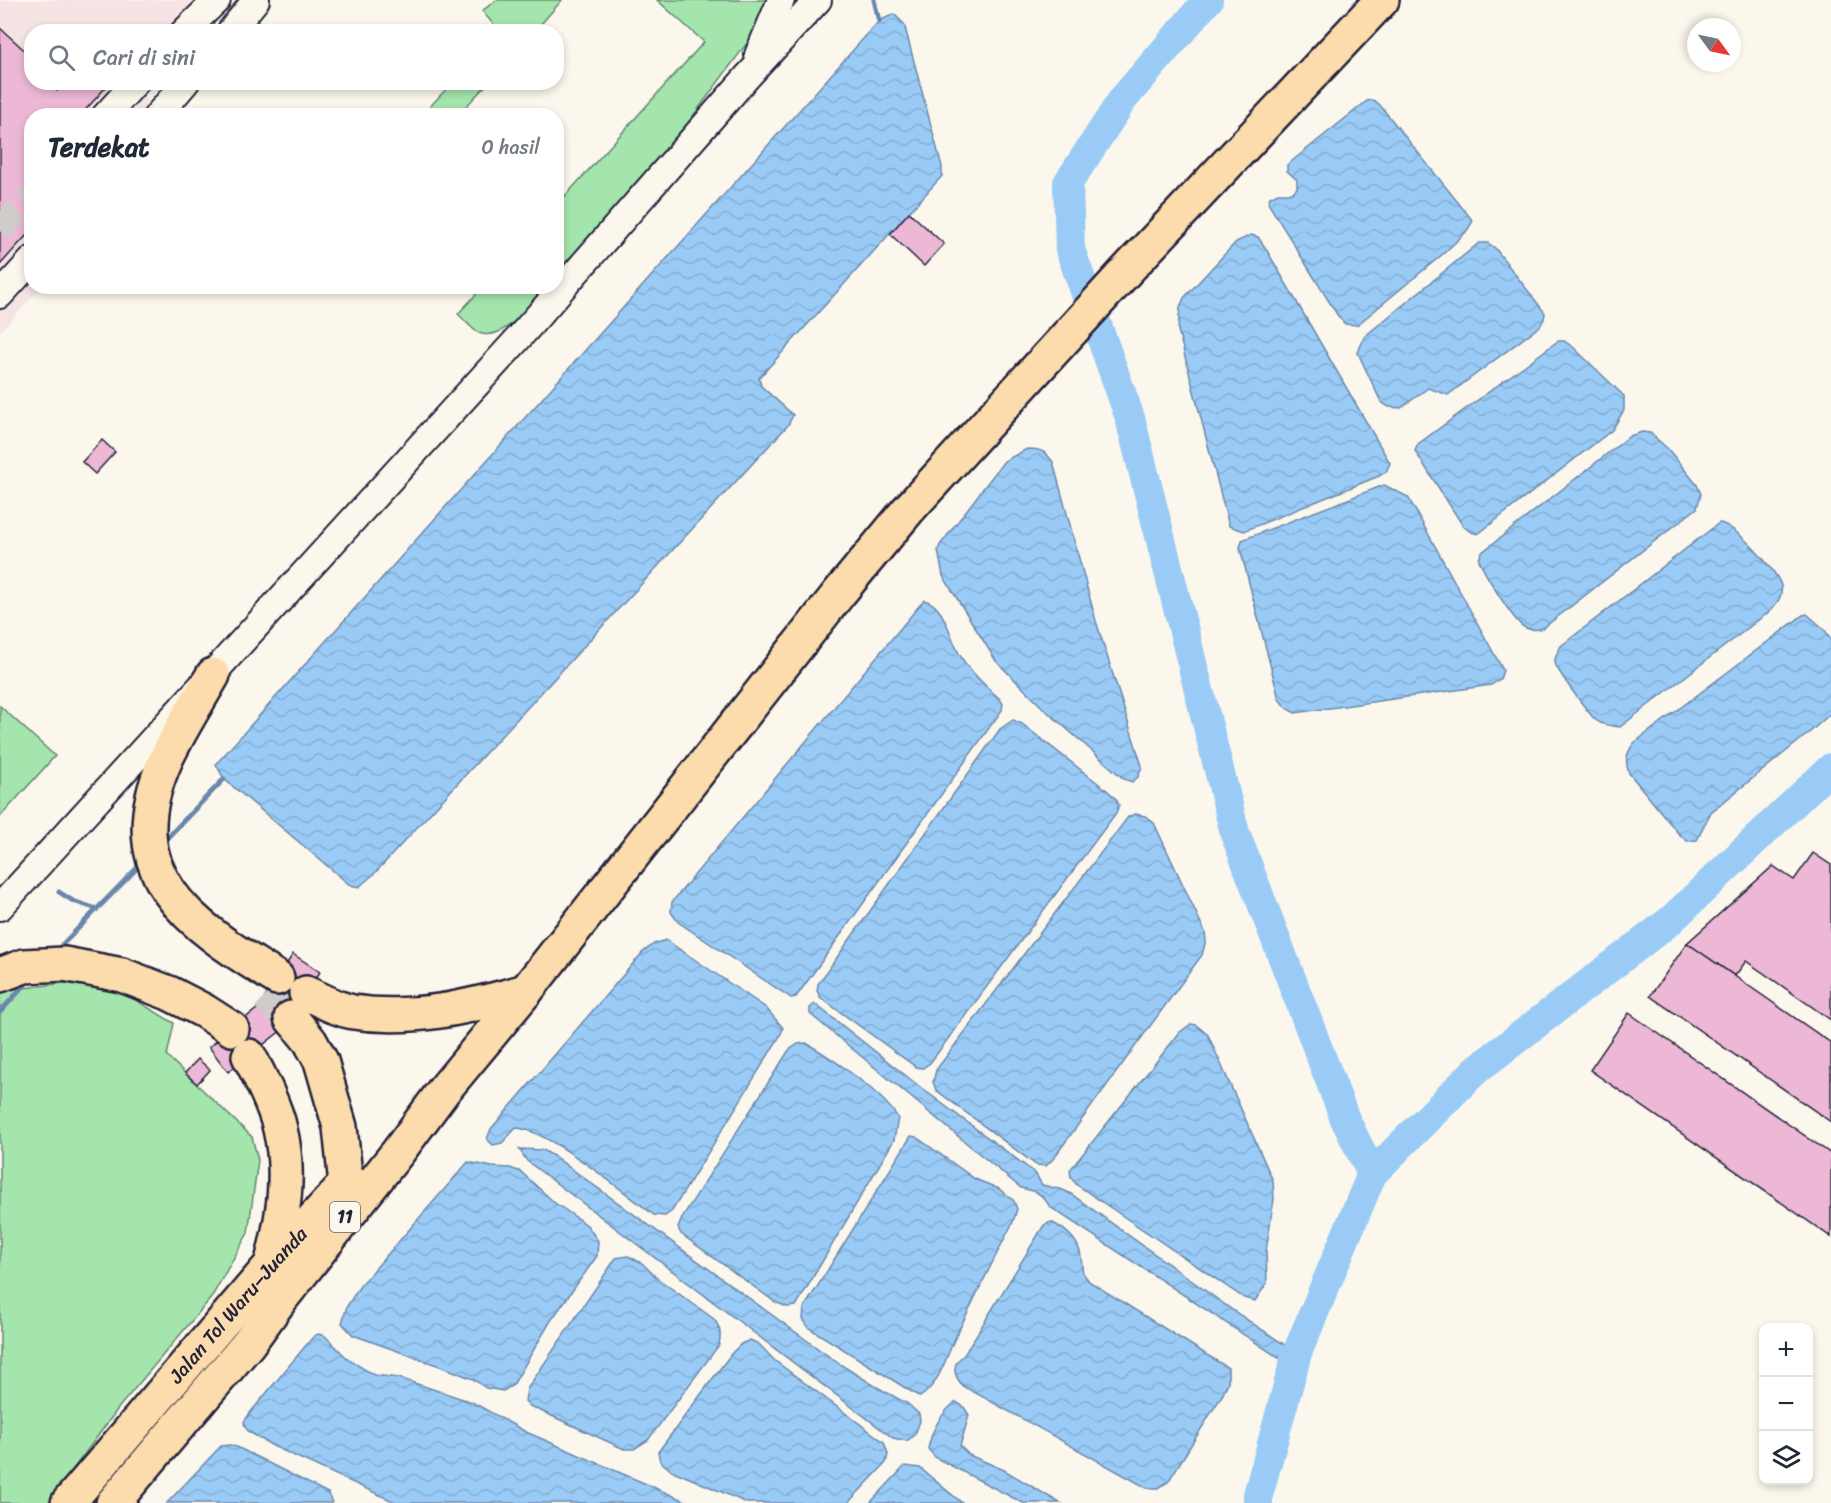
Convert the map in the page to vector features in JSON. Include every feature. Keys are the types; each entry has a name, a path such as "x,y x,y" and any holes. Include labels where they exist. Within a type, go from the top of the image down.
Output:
{"main road":[{"name":"Jalan Tol Waru–Juanda","path":"113,1503 248,1344 444,1090 526,991 840,592 908,510 1128,269 1382,0"},
{"path":"213,675 166,759 151,806 149,833 151,853 156,872 171,897 272,986"},
{"path":"12,971 64,964 122,975 204,1011 232,1029"},
{"path":"339,1225 346,1185 340,1127 321,1061 310,1041 298,1005 330,1005 352,1011 423,1014 467,1007 526,991"},
{"path":"249,1056 280,1128 286,1182 282,1223 272,1264"},
{"name":"Jalan Tol Waru–Juanda","path":"68,1503 272,1264 346,1185 392,1129 411,1112 444,1090"}],"street":[{"path":"192,24 217,0"},
{"path":"236,24 256,0"},
{"path":"747,77 781,0"},
{"path":"564,286 747,77 818,0"},
{"path":"112,108 129,90"},
{"path":"164,108 179,90"},
{"path":"0,295 24,269"},
{"path":"0,907 557,294"}],"shaded area":[{"path":"0,0 198,0 176,24 24,24 24,90 134,90 156,108 24,108 24,294 35,294 0,332"}],"green space":[{"path":"497,0 562,0 541,24 493,24 482,11"},
{"path":"657,0 770,0 762,23 673,143 564,265 564,197 704,42"},
{"path":"445,90 481,90 465,108 429,108"},
{"path":"477,294 539,294 516,320 498,332 488,335 476,332 458,314"},
{"path":"0,706 55,756 0,817"},
{"path":"72,982 124,993 174,1023 167,1056 252,1137 258,1160 248,1233 211,1298 120,1406 48,1503 0,1503 0,991"}],"water":[{"path":"894,14 904,24 942,167 942,176 759,378 761,386 793,415 788,425 375,873 359,887 350,885 224,779 216,764 879,21"},
{"path":"1373,100 1379,104 1473,221 1466,232 1443,254 1357,325 1345,324 1268,203 1270,197 1278,193 1292,193 1297,188 1297,180 1287,171 1287,165 1367,101"},
{"path":"1251,235 1258,237 1266,249 1390,463 1386,472 1379,476 1244,531 1229,526 1178,330 1180,307 1184,298 1236,242"},
{"path":"1479,243 1488,243 1495,248 1545,313 1544,319 1540,326 1448,395 1428,388 1401,408 1389,407 1381,402 1358,353 1364,337"},
{"path":"1558,341 1564,341 1573,347 1624,396 1624,410 1612,430 1478,534 1471,532 1463,526 1415,451 1418,444"},
{"path":"1642,432 1650,433 1668,449 1697,485 1701,494 1697,508 1543,628 1534,630 1524,627 1507,607 1487,575 1479,560 1481,553 1630,436"},
{"path":"1027,449 1042,451 1053,462 1096,621 1142,766 1138,777 1132,782 1124,779 1043,708 996,661 943,576 938,550 940,545 1004,461"},
{"path":"1384,485 1408,497 1503,670 1500,679 1491,685 1295,713 1286,708 1279,699 1240,548 1242,540"},
{"path":"1719,523 1735,531 1772,570 1781,586 1778,600 1770,611 1620,727 1600,723 1582,703 1557,668 1556,654 1561,646"},
{"path":"924,600 938,609 961,657 1000,699 1003,704 1002,710 796,997 791,998 678,922 671,912 672,902"},
{"path":"1807,614 1824,629 1831,639 1831,713 1711,812 1697,840 1687,841 1629,773 1627,757 1630,750 1634,743"},
{"path":"1013,720 1022,724 1108,791 1119,805 1116,813 930,1063 923,1068 916,1067 821,998 817,991 818,984 1000,729"},
{"path":"1135,814 1145,816 1154,823 1205,932 1206,940 1202,955 1053,1159 1046,1166 1036,1165 936,1090 933,1082 936,1070 1128,817"},
{"path":"666,940 766,1008 783,1028 672,1211 665,1216 654,1215 586,1164 529,1131 516,1128 502,1143 493,1145 487,1139 491,1129 643,952 654,944"},
{"path":"815,1004 1035,1173 1042,1185 1071,1194 1231,1309 1297,1353 1293,1367 1050,1207 1038,1193 1021,1188 810,1014 810,1008"},
{"path":"1191,1024 1196,1025 1208,1035 1273,1181 1274,1199 1266,1251 1267,1283 1255,1301 1244,1298 1077,1185 1071,1178 1070,1170 1180,1032"},
{"path":"806,1043 869,1087 898,1118 894,1140 796,1306 787,1307 775,1302 681,1234 678,1228 683,1216 789,1050 798,1044"},
{"path":"911,1136 916,1137 975,1179 999,1189 1014,1201 1017,1209 1013,1222 938,1376 920,1397 809,1328 803,1319 804,1308"},
{"path":"519,1149 543,1150 555,1157 838,1363 908,1404 919,1414 920,1421 915,1434 907,1441 893,1438 527,1161"},
{"path":"468,1162 510,1168 521,1172 555,1203 587,1225 598,1241 597,1256 550,1322 513,1385 503,1391 486,1388 473,1379 448,1369 353,1335 342,1323 347,1306 360,1286"},
{"path":"1051,1222 1074,1240 1080,1251 1083,1273 1090,1282 1228,1368 1228,1382 1223,1394 1168,1482 1158,1488 1147,1488 963,1386 955,1374 957,1362 964,1355 1044,1225"},
{"path":"628,1256 642,1263 657,1278 714,1319 720,1335 719,1345 648,1440 634,1449 624,1449 530,1406 525,1401 527,1389 616,1258"},
{"path":"318,1334 325,1336 349,1360 374,1375 399,1378 472,1402 526,1432 690,1503 397,1503 273,1446 249,1432 245,1427 244,1422 250,1413 312,1338"},
{"path":"750,1340 759,1344 774,1360 884,1442 888,1454 886,1463 848,1503 747,1503 671,1470 660,1461 658,1452 731,1354 741,1344"},
{"path":"956,1402 964,1407 969,1415 960,1446 969,1455 1004,1470 1060,1503 1023,1503 936,1458 928,1449 932,1436 941,1417"},
{"path":"230,1445 328,1493 332,1503 167,1503 221,1446"},
{"path":"905,1466 920,1468 962,1503 870,1503"}],"building":[{"path":"0,28 24,50 24,90 103,90 87,108 24,108 24,238 0,265"},
{"path":"909,212 944,244 924,266 890,234"},
{"path":"102,440 115,452 95,474 82,462"},
{"path":"1813,853 1831,865 1831,1020 1746,961 1735,976 1687,943 1773,866 1794,880"},
{"path":"1687,943 1831,1043 1831,1122 1650,996"},
{"path":"293,954 320,972 282,1030 228,1072 209,1047 258,1008"},
{"path":"1629,1013 1831,1154 1831,1237 1590,1070"},
{"path":"198,1059 210,1070 197,1084 185,1073"}],"waterway":[{"path":"874,0 879,21"},
{"path":"1208,0 1123,99 1068,183 1070,249 1130,418 1235,833 1345,1119 1372,1174"},
{"path":"1258,1503 1258,1495 1297,1353 1372,1174 1476,1070 1670,921 1831,768"},
{"path":"163,842 224,779"},
{"path":"56,951 142,863"},
{"path":"59,892 73,901 97,909"},
{"path":"0,1012 31,978"}],"tunnel":[{"path":"0,230 24,204"},
{"path":"266,995 291,1018"}]}
